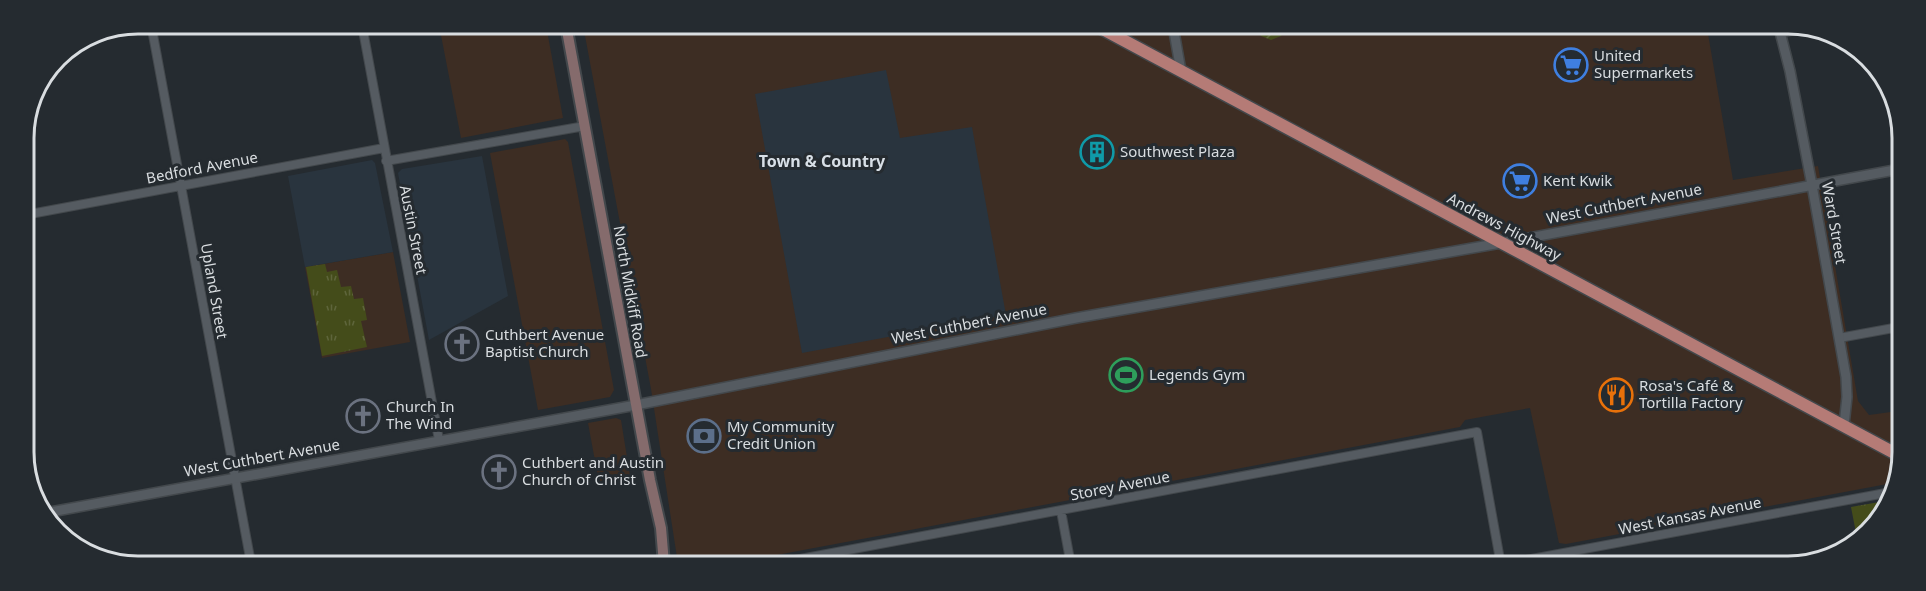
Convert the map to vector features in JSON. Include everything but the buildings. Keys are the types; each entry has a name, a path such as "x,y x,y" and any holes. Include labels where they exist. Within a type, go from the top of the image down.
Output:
{"main road":[{"name":"North Midkiff Road","path":"568,34 661,528 663,556"},
{"name":"Andrews Highway","path":"1112,34 1892,452"}],"street":[{"name":"Upland Street","path":"153,34 250,556"},
{"name":"Austin Street","path":"364,34 439,440"},
{"path":"1174,34 1181,71"},
{"name":"Ward Street","path":"1780,34 1790,71 1812,184 1839,338 1847,397 1844,425"},
{"path":"386,161 585,126"},
{"name":"Bedford Avenue","path":"35,213 384,148"},
{"name":"West Cuthbert Avenue","path":"53,512 636,405 1084,317 1501,243 1892,169"},
{"path":"1839,338 1892,328"},
{"name":"Storey Avenue","path":"817,556 1477,432 1496,556"},
{"name":"West Kansas Avenue","path":"1546,556 1883,494"},
{"path":"1061,511 1069,556"}],"shaded area":[{"path":"441,34 548,34 563,118 461,138"},
{"path":"585,34 1708,34 1733,180 1818,166 1858,401 1869,415 1892,412 1892,452 1886,484 1566,544 1559,543 1530,408 1465,420 1460,427 771,556 677,556 651,389"},
{"path":"886,70 900,138 972,127 1006,315 802,353 755,94"},
{"path":"565,139 568,142 614,390 610,397 538,410 490,153"},
{"path":"482,156 508,296 429,340 398,173 402,169"},
{"path":"372,160 375,163 393,252 305,267 288,176"},
{"path":"393,252 410,342 322,358 305,267"},
{"path":"616,418 621,420 631,482 600,488 588,423"}],"green space":[{"path":"1260,34 1282,34 1271,40"},
{"path":"325,264 327,272 337,270 341,287 351,286 354,299 363,298 367,320 361,321 367,347 322,356 306,267"},
{"path":"1879,502 1866,521 1856,531 1851,507"}],"place":[{"name":"United Supermarkets","path":"1571,65"},
{"name":"Southwest Plaza","path":"1097,152"},
{"name":"Kent Kwik","path":"1520,181"},
{"name":"Cuthbert Avenue Baptist Church","path":"462,344"},
{"name":"Legends Gym","path":"1126,375"},
{"name":"Rosa's Café & Tortilla Factory","path":"1616,395"},
{"name":"Church In The Wind","path":"363,416"},
{"name":"My Community Credit Union","path":"704,436"},
{"name":"Cuthbert and Austin Church of Christ","path":"499,472"}],"district":[{"name":"Town & Country","path":"822,161"}]}
